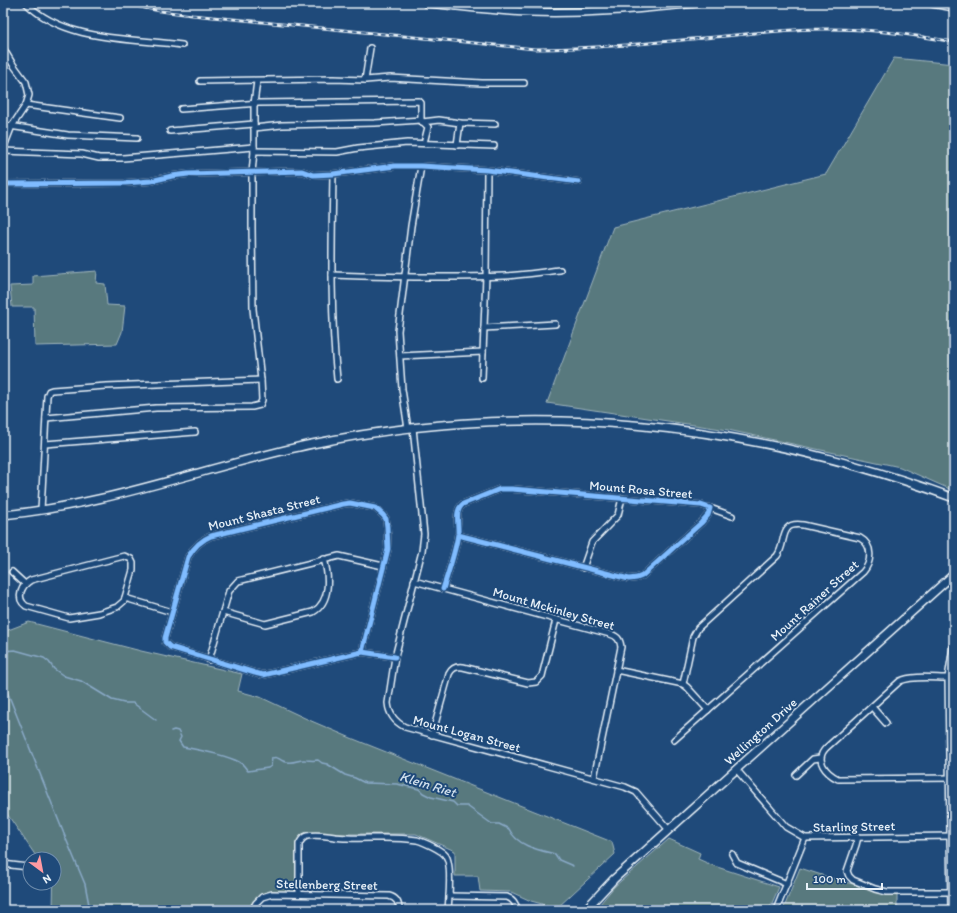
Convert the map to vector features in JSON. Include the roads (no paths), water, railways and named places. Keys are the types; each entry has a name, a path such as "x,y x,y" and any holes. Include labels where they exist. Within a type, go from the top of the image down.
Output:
{"main road":[{"path":"426,3 479,6 530,12 612,11 696,3"},
{"path":"932,3 954,7"},
{"path":"3,515 90,502 258,456 349,437 411,428 479,423 548,421 616,423 694,431 773,444 826,457 884,474 954,498"},
{"name":"Wellington Drive","path":"585,910 614,879 954,574"}],"street":[{"path":"26,3 35,12 65,27 85,33 104,37 182,45"},
{"path":"3,48 26,82 29,95 26,105 12,126 3,150 82,154 99,158 123,158 254,149 337,152 358,148 407,143 494,146"},
{"path":"365,80 370,48"},
{"path":"200,81 365,80 390,78 482,83 524,83"},
{"path":"46,418 156,408 256,407 260,405 262,400 261,380 253,309 252,228 254,104 257,81"},
{"path":"181,109 254,104 419,101 421,103 421,121 428,127 424,143"},
{"path":"26,105 120,118"},
{"path":"170,131 254,126 439,120 460,123 495,124"},
{"path":"457,145 460,123"},
{"path":"3,125 68,135 137,138"},
{"path":"3,184 125,183 151,181 188,174 302,171 313,175 395,166 487,170 579,182"},
{"name":"Mount Logan Street","path":"421,166 411,226 406,277 398,331 402,390 411,428 424,534 422,550 395,657 388,710 394,720 405,727 625,787 636,792 668,830"},
{"path":"482,378 486,276 487,170"},
{"path":"333,174 332,275 334,351 337,379"},
{"path":"332,275 406,277 507,276 560,270"},
{"path":"484,328 556,324"},
{"path":"400,356 483,352"},
{"path":"41,510 47,396 49,391 59,388 261,380"},
{"path":"45,444 195,432"},
{"name":"Mount Rosa Street","path":"443,589 458,535 457,513 460,506 500,490 512,489 701,505 732,516"},
{"path":"584,568 592,542 618,515 622,498"},
{"name":"Mount Shasta Street","path":"362,652 384,566 388,542 386,519 375,508 343,504 220,534 205,539 195,546 188,557 165,638 167,644 175,650 263,675 362,652 395,657"},
{"path":"458,535 629,579 637,578 647,572 706,519 710,508"},
{"name":"Mount Rainer Street","path":"674,740 863,572 868,565 870,556 866,543 860,538 803,524 794,524 790,526 786,530 777,556 698,628 693,637 683,684"},
{"path":"209,660 229,591 238,581 339,556 384,566"},
{"path":"126,557 131,559 134,566 125,598 121,604 111,610 65,618 24,605 20,600 20,595 25,584 29,580 37,577 126,557"},
{"path":"223,612 265,624 313,612 318,609 322,603 328,582 324,559"},
{"path":"12,572 25,584"},
{"name":"Mount Mckinley Street","path":"414,581 610,634 620,641 621,647 594,778"},
{"path":"125,598 172,612"},
{"path":"432,735 449,674 452,669 459,666 528,684 536,682 542,676 556,620"},
{"path":"951,910 952,778 948,678 954,640"},
{"path":"616,670 683,684 689,688 708,710"},
{"path":"948,678 905,679 898,683 826,748 822,752 820,758 822,764 838,779 952,778"},
{"path":"872,707 886,723"},
{"path":"796,775 813,759 820,758"},
{"name":"Starling Street","path":"736,769 786,827 804,838 952,836"},
{"path":"299,894 300,842 305,836 411,840 422,842 442,852 447,858 449,865 448,910"},
{"path":"858,837 848,869 848,874 853,880 875,890 887,892 952,892"},
{"path":"776,910 804,838"},
{"path":"732,854 737,863 786,884"},
{"path":"3,864 22,866"},
{"name":"Stellenberg Street","path":"252,910 257,901 272,894 391,897 396,900 399,905 399,910"},
{"path":"449,896 507,897 511,898 517,910"}],"waterway":[{"name":"Klein Riet","path":"3,651 15,650 44,658 54,669 64,676 81,681 112,700 124,703 133,703 156,720"},
{"path":"3,681 85,884 90,910"},
{"name":"Klein Riet","path":"171,731 178,731 181,737 179,741 183,747 214,753 230,758 243,765 248,771 268,768 271,766 272,758 274,757 287,762 318,760 345,775 365,783 397,784 419,789 431,797 453,802 457,806 467,806 492,824 499,824 509,829 517,840 535,849 555,854 559,860 573,866"}],"railway":[{"path":"121,3 160,11 192,15 535,49 559,49 654,43 773,31 810,29 872,31 904,34 954,42"}]}
